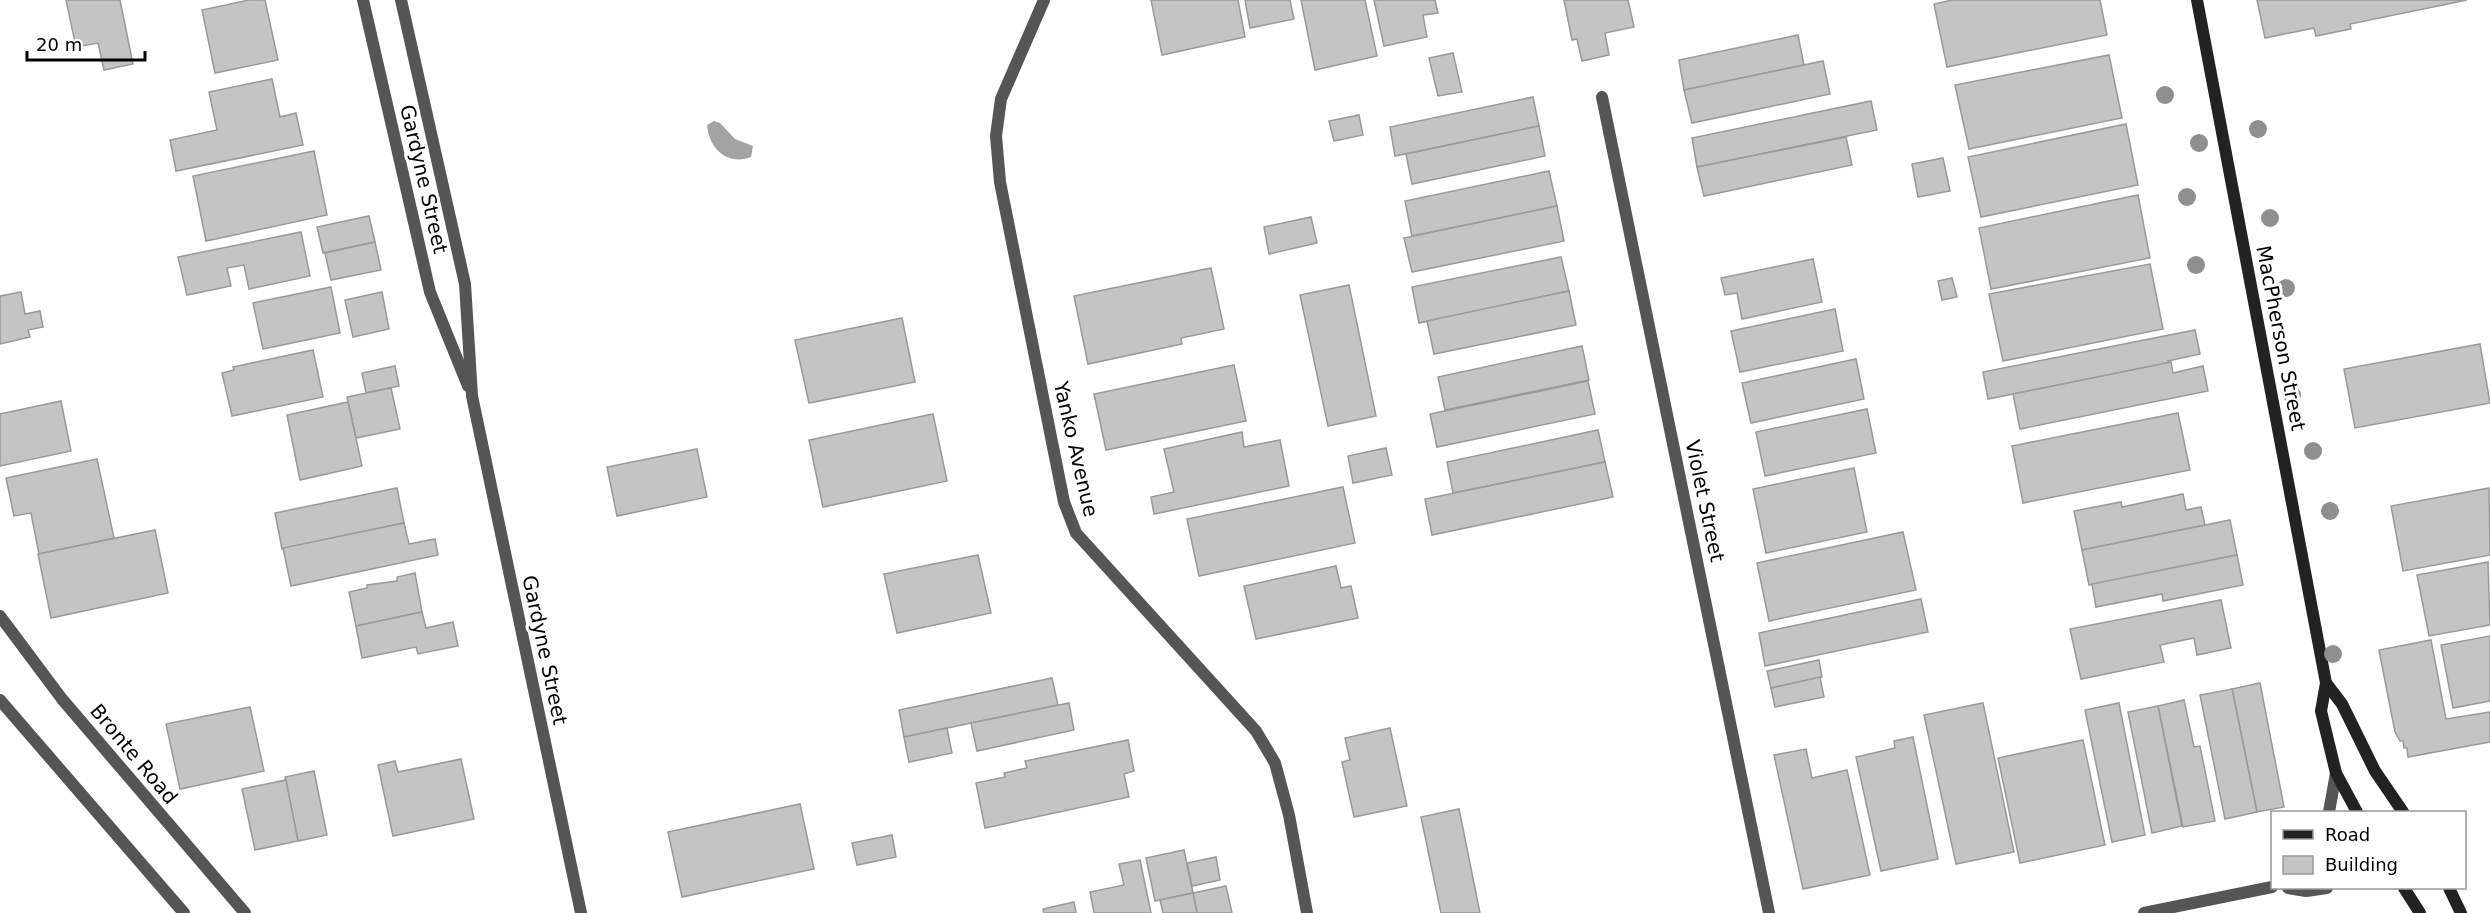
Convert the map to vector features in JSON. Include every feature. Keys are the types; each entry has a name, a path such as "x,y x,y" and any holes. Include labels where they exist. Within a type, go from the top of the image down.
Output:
{"main road":[{"name":"MacPherson Street","path":"2197,0 2326,683 2321,711 2336,773 2355,811"},
{"name":"MacPherson Street","path":"2326,683 2342,704 2375,771 2402,811"},
{"path":"2405,889 2420,913"},
{"path":"2449,889 2461,913"}],"street":[{"name":"Gardyne Street","path":"363,0 430,292 472,396"},
{"name":"Gardyne Street","path":"401,0 465,284 472,396 581,913"},
{"name":"Yanko Avenue","path":"1044,0 1002,99 996,136 1000,182 1064,502 1076,533 1256,731 1275,763 1289,815 1306,913"},
{"name":"Violet Street","path":"1602,97 1769,913"},
{"name":"Bronte Road","path":"0,616 62,699 245,913"},
{"path":"0,700 184,913"},
{"path":"2329,811 2336,773"},
{"path":"2144,913 2271,887"},
{"path":"2294,889 2306,891 2320,889"}],"shaded area":[{"path":"714,121 720,123 735,139 753,146 751,157 735,159 721,153 711,141 707,125"}],"building":[{"path":"66,0 120,0 133,64 104,70 98,43 76,47"},
{"path":"249,0 265,0 278,60 215,73 202,10"},
{"path":"1151,0 1238,0 1245,37 1162,55"},
{"path":"1245,0 1290,0 1294,19 1250,28"},
{"path":"1301,0 1365,0 1377,56 1315,70"},
{"path":"1374,0 1435,0 1438,13 1423,15 1427,37 1384,46"},
{"path":"1564,0 1628,0 1634,27 1605,33 1609,55 1582,61 1577,39 1572,40"},
{"path":"1952,0 2100,0 2107,35 1947,67 1934,4"},
{"path":"2257,0 2467,0 2350,24 2351,29 2316,36 2314,28 2265,38"},
{"path":"1798,35 1804,65 1684,90 1679,60"},
{"path":"1453,53 1462,92 1438,96 1429,58"},
{"path":"2109,55 2122,118 1969,149 1955,85"},
{"path":"1823,61 1830,94 1692,123 1684,90"},
{"path":"272,79 280,117 296,113 303,145 176,171 170,140 217,130 209,92"},
{"path":"1533,97 1539,126 1395,156 1390,127"},
{"path":"1871,101 1877,130 1697,167 1692,138"},
{"path":"1359,115 1363,135 1334,141 1329,121"},
{"path":"2126,124 2138,185 1981,217 1968,157"},
{"path":"1539,126 1545,156 1412,184 1406,154"},
{"path":"1846,137 1852,165 1704,196 1697,167"},
{"path":"314,151 327,215 206,241 193,176"},
{"path":"1943,158 1950,191 1918,197 1912,164"},
{"path":"1549,171 1557,206 1412,236 1405,201"},
{"path":"2138,195 2150,258 1991,289 1979,228"},
{"path":"1557,206 1564,241 1412,272 1404,238"},
{"path":"369,216 375,242 323,253 317,227"},
{"path":"1311,217 1317,243 1269,254 1264,227"},
{"path":"301,232 310,276 249,289 244,265 227,268 231,286 187,295 178,257"},
{"path":"375,242 381,270 331,280 325,253"},
{"path":"1561,257 1569,291 1419,323 1412,287"},
{"path":"1813,259 1822,302 1742,319 1737,293 1725,295 1721,278"},
{"path":"2150,264 2163,329 2003,361 1989,294"},
{"path":"1211,268 1224,329 1181,338 1182,344 1088,364 1074,296"},
{"path":"1952,278 1957,297 1942,300 1938,281"},
{"path":"1349,285 1376,416 1328,426 1300,295"},
{"path":"331,287 340,333 263,349 253,303"},
{"path":"1569,291 1576,325 1434,354 1427,321"},
{"path":"21,292 25,314 40,311 43,327 28,330 30,337 0,344 0,296"},
{"path":"382,292 389,329 353,337 345,300"},
{"path":"1835,309 1843,351 1740,372 1731,331"},
{"path":"902,318 915,382 809,403 795,340"},
{"path":"2195,330 2200,354 2168,361 2169,363 1988,399 1983,372"},
{"path":"2480,344 2490,403 2355,428 2344,369"},
{"path":"1582,346 1589,380 1445,410 1438,377"},
{"path":"313,350 323,397 232,416 222,373 234,370 233,367"},
{"path":"1856,359 1864,399 1751,423 1742,383"},
{"path":"2171,362 2173,373 2203,366 2208,391 2020,429 2013,394"},
{"path":"1234,365 1246,421 1106,450 1094,394"},
{"path":"395,366 399,386 366,393 362,373"},
{"path":"1588,381 1595,414 1437,447 1430,414"},
{"path":"391,388 400,429 356,438 347,397"},
{"path":"61,401 71,451 0,466 0,414"},
{"path":"348,402 362,466 300,480 287,415"},
{"path":"1867,409 1876,453 1765,476 1756,432"},
{"path":"2178,413 2190,470 2023,503 2012,446"},
{"path":"933,414 947,481 823,507 809,440"},
{"path":"1598,430 1605,462 1453,493 1447,462"},
{"path":"1242,432 1244,447 1280,440 1289,486 1154,514 1151,497 1174,492 1164,449"},
{"path":"1386,448 1392,475 1353,483 1348,456"},
{"path":"697,449 707,497 617,516 607,467"},
{"path":"97,459 114,538 39,554 31,513 14,516 6,478"},
{"path":"1605,462 1613,497 1432,535 1425,499"},
{"path":"1854,468 1867,532 1766,553 1753,489"},
{"path":"1343,487 1355,543 1199,576 1187,519"},
{"path":"397,488 404,523 282,549 275,513"},
{"path":"2489,488 2490,555 2403,571 2391,506"},
{"path":"2183,494 2186,510 2201,507 2205,525 2082,550 2074,511 2121,502 2122,507"},
{"path":"2230,520 2237,555 2089,585 2082,550"},
{"path":"404,523 409,544 435,539 438,555 291,586 283,548"},
{"path":"155,530 168,593 51,618 38,554"},
{"path":"1903,532 1916,590 1769,621 1757,563"},
{"path":"978,555 991,613 897,633 884,574"},
{"path":"2237,555 2243,585 2163,601 2162,594 2096,607 2092,584"},
{"path":"2488,562 2490,625 2429,636 2417,575"},
{"path":"1336,566 1341,588 1351,586 1358,618 1256,639 1244,586"},
{"path":"415,573 422,612 356,626 349,592 367,588 367,585 397,581 397,577"},
{"path":"1921,599 1928,632 1765,666 1759,633"},
{"path":"2221,600 2231,648 2197,655 2194,638 2160,645 2164,662 2081,679 2070,629"},
{"path":"422,612 426,628 453,622 458,646 418,654 416,647 362,658 356,626"},
{"path":"2490,636 2490,701 2453,708 2441,645"},
{"path":"2431,640 2446,719 2490,712 2490,742 2408,757 2407,748 2404,748 2403,741 2400,741 2395,732 2379,650"},
{"path":"1819,660 1822,677 1771,688 1767,671"},
{"path":"1820,677 1824,697 1775,707 1771,688"},
{"path":"1052,678 1058,705 904,737 899,710"},
{"path":"2260,683 2284,807 2257,812 2232,689"},
{"path":"2232,689 2257,812 2225,819 2200,695"},
{"path":"2184,700 2194,747 2200,746 2215,821 2183,827 2158,706"},
{"path":"1069,703 1074,730 977,751 971,723"},
{"path":"1983,703 2014,852 1956,864 1924,715"},
{"path":"2119,703 2145,835 2112,842 2085,710"},
{"path":"2158,706 2182,826 2152,833 2128,712"},
{"path":"250,707 264,771 180,789 166,724"},
{"path":"947,728 952,753 909,762 904,737"},
{"path":"1390,728 1407,806 1354,817 1342,762 1350,760 1345,738"},
{"path":"1913,737 1938,859 1881,871 1856,757 1895,748 1894,741"},
{"path":"1128,740 1134,771 1124,774 1129,797 985,828 976,783 1005,777 1004,773 1027,768 1025,761"},
{"path":"2083,740 2105,845 2020,863 1998,758"},
{"path":"1806,749 1812,778 1847,770 1870,875 1803,889 1774,755"},
{"path":"461,759 474,819 393,836 378,765 395,761 398,772"},
{"path":"314,771 327,835 298,841 285,777"},
{"path":"286,780 298,841 255,850 242,789"},
{"path":"800,804 814,869 682,897 668,832"},
{"path":"1459,809 1480,913 1441,913 1421,817"},
{"path":"892,835 896,857 857,865 852,843"},
{"path":"1184,850 1193,893 1155,901 1146,858"},
{"path":"1216,857 1220,880 1192,886 1187,863"},
{"path":"1140,860 1151,913 1094,913 1090,892 1124,885 1119,864"},
{"path":"1226,886 1232,913 1197,913 1193,893"},
{"path":"1193,893 1197,913 1163,913 1160,900"},
{"path":"1074,902 1076,913 1044,913 1043,909"}]}
